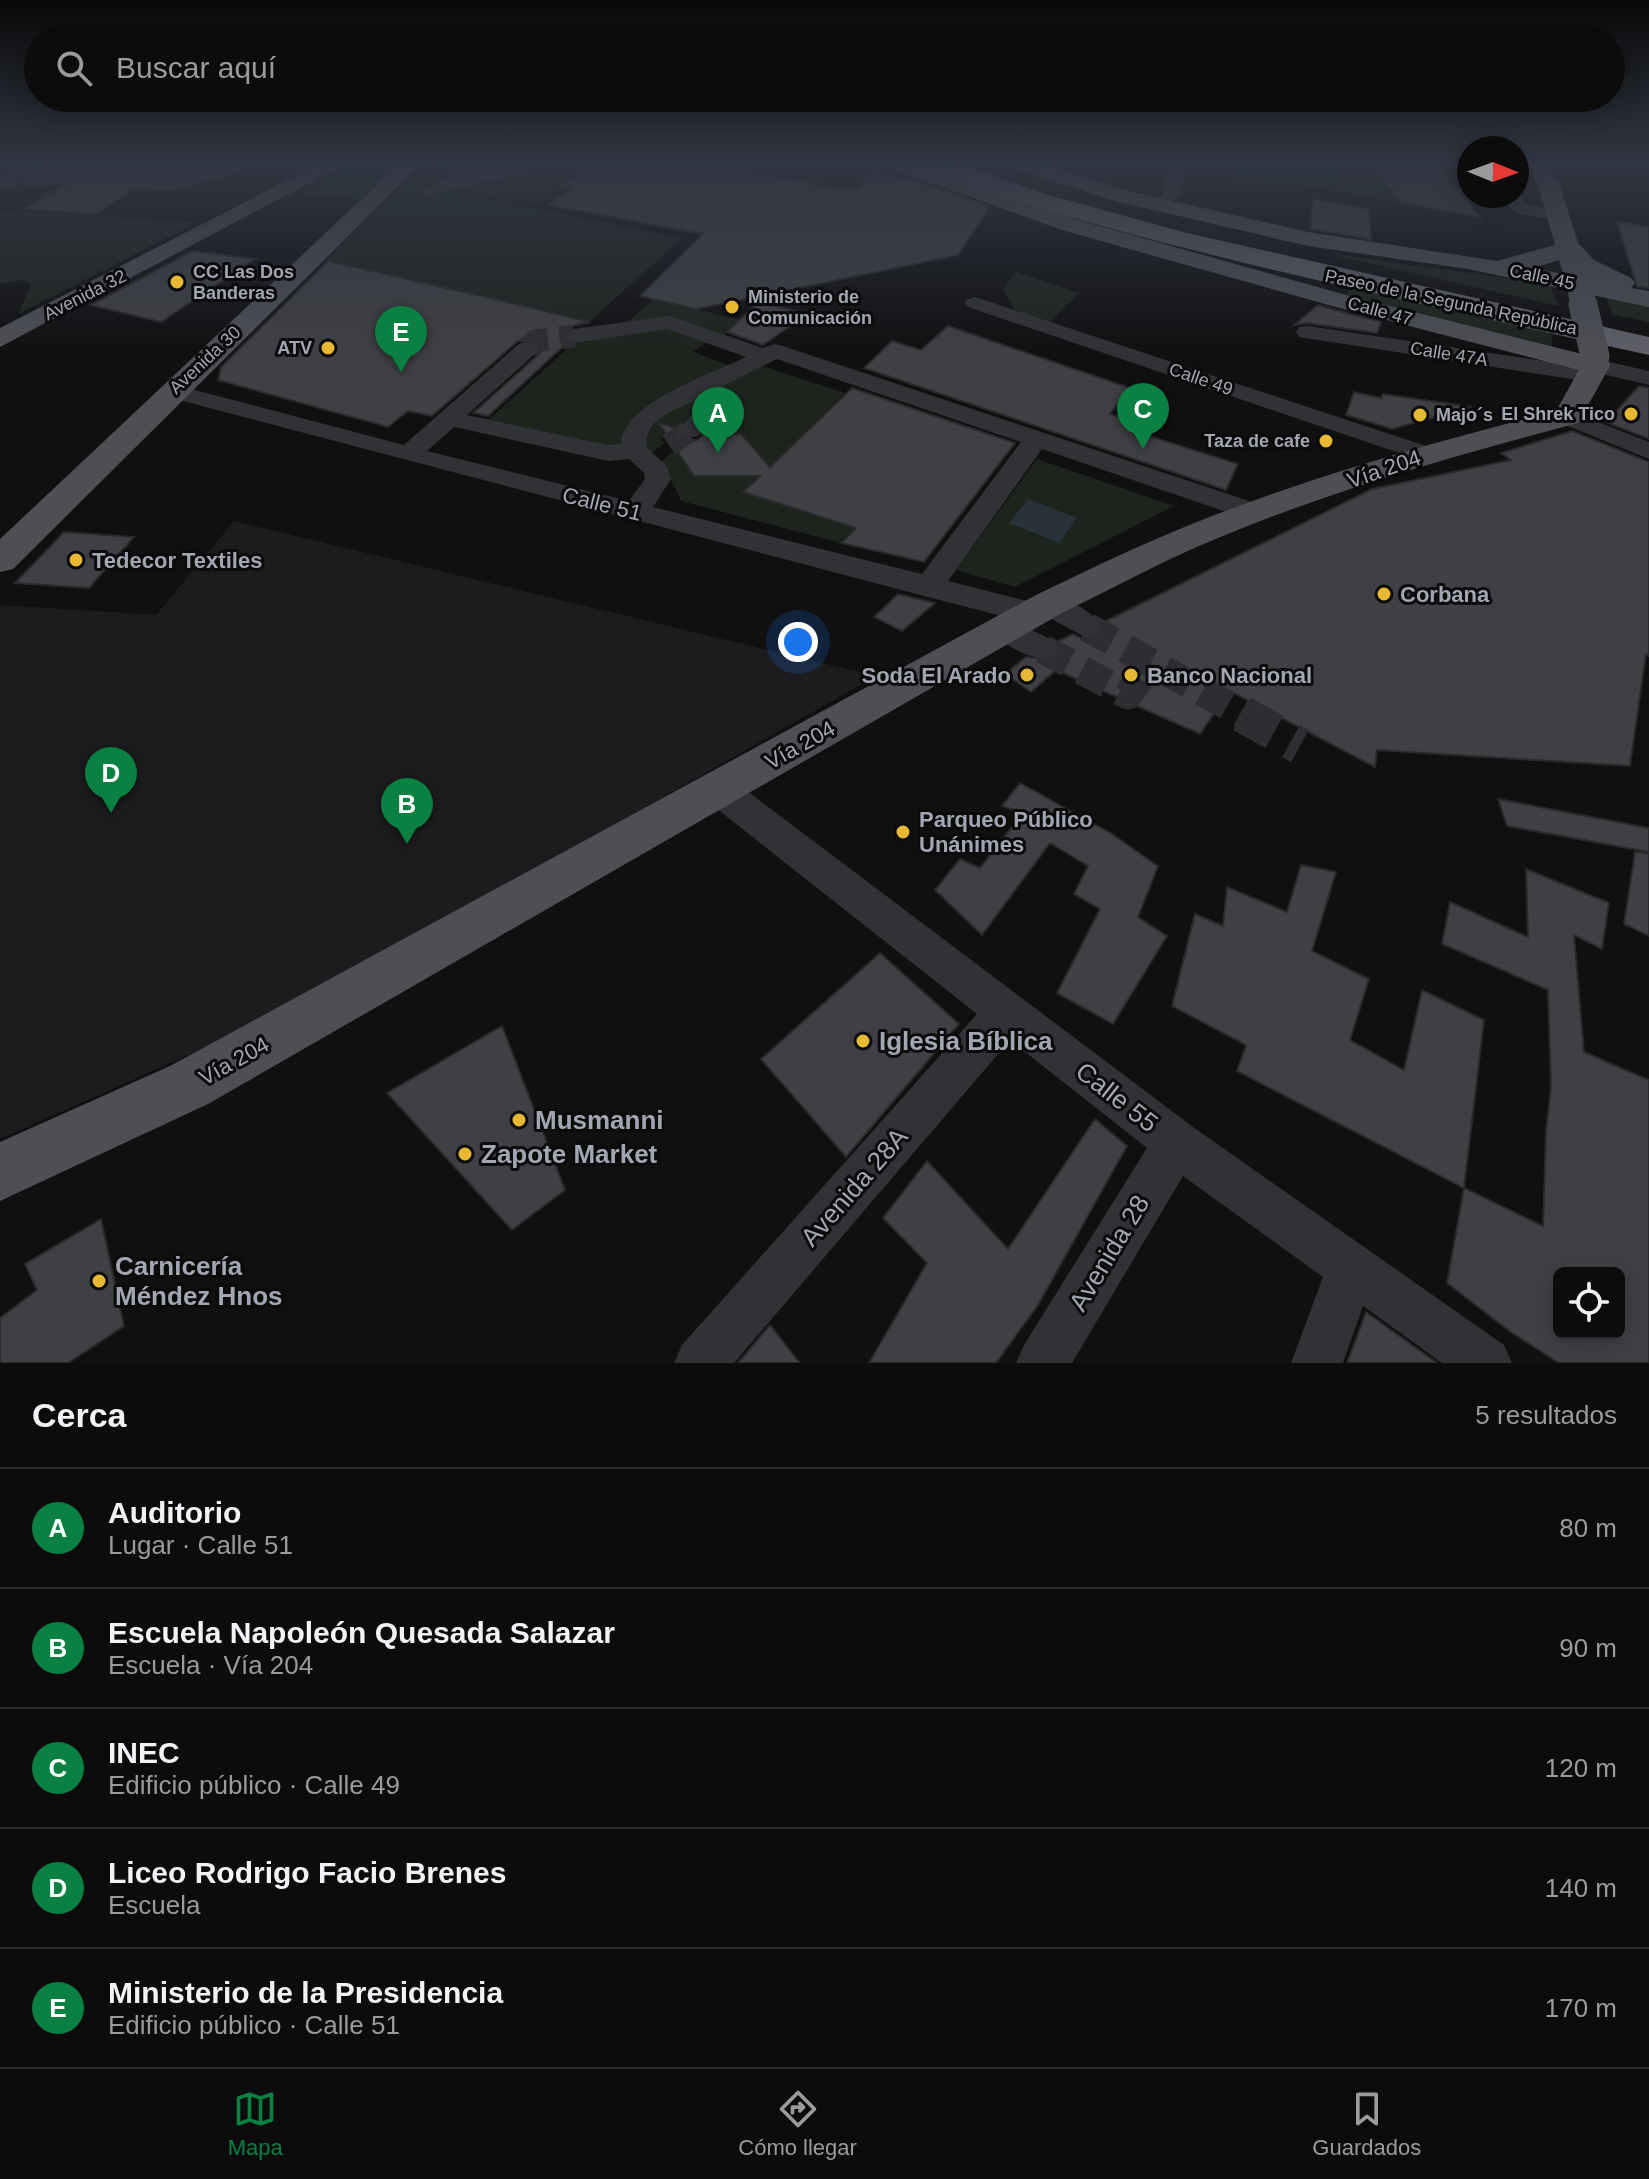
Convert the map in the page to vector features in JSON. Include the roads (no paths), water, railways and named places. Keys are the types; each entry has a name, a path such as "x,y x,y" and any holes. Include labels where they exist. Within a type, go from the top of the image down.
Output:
{"highway":[{"name":"Paseo de la Segunda República","path":"1129,226 1306,270 1649,346"},
{"name":"Paseo de la Segunda República","path":"1187,226 1310,256 1649,326"}],"main road":[{"name":"Avenida 32","path":"0,339 219,226"},
{"name":"Avenida 30","path":"0,560 172,391 320,226"},
{"name":"Calle 47","path":"1072,226 1341,301 1594,366"},
{"name":"Calle 45","path":"1249,226 1308,239 1468,262 1578,287 1649,299"},
{"path":"1562,226 1594,366 1567,417"},
{"path":"1468,262 1533,261 1569,248"},
{"path":"1569,248 1596,271 1649,291"},
{"name":"Vía 204","path":"0,1172 189,1085 719,790 1033,624 1155,552 1254,512 1426,454 1567,417"}],"street":[{"name":"Calle 49","path":"975,303 1426,454"},
{"path":"574,336 669,322 767,357"},
{"name":"Calle 47A","path":"1307,332 1594,366 1649,378"},
{"path":"409,454 528,348"},
{"path":"636,512 658,479 657,471 641,456 633,433 642,421 775,351 1254,512"},
{"name":"Calle 51","path":"172,391 928,587 1033,624 1087,627"},
{"path":"448,418 608,453 641,456 678,439 711,409 709,400 696,392"},
{"path":"1567,417 1649,451"},
{"path":"928,587 1038,437"},
{"name":"Calle 55","path":"719,790 1177,1143 1486,1363"},
{"name":"Avenida 28A","path":"700,1363 1007,1012"},
{"name":"Avenida 28","path":"1042,1363 1177,1143"},
{"path":"1317,1363 1351,1269"}],"tunnel":[{"path":"528,348 535,341 574,336"},
{"path":"669,445 688,432"},
{"path":"1087,627 1246,716"},
{"path":"1043,649 1128,695 1151,663"},
{"path":"1242,714 1300,746"}],"place":[{"name":"CC Las Dos Banderas","path":"177,282"},
{"name":"Ministerio de Comunicación","path":"732,307"},
{"name":"ATV","path":"328,348"},
{"name":"Ministerio de la Presidencia","path":"401,372"},
{"name":"El Shrek Tico","path":"1631,414"},
{"name":"Majo´s","path":"1420,415"},
{"name":"Taza de cafe","path":"1326,441"},
{"name":"INEC","path":"1143,449"},
{"name":"Auditorio","path":"718,453"},
{"name":"Tedecor Textiles","path":"76,560"},
{"name":"Corbana","path":"1384,594"},
{"name":"Soda El Arado","path":"1027,675"},
{"name":"Banco Nacional","path":"1131,675"},
{"name":"Liceo Rodrigo Facio Brenes","path":"111,813"},
{"name":"Parqueo Público Unánimes","path":"903,832"},
{"name":"Escuela Napoleón Quesada Salazar","path":"407,844"},
{"name":"Iglesia Bíblica","path":"863,1041"},
{"name":"Musmanni","path":"519,1120"},
{"name":"Zapote Market","path":"465,1154"},
{"name":"Carnicería Méndez Hnos","path":"99,1281"}]}
